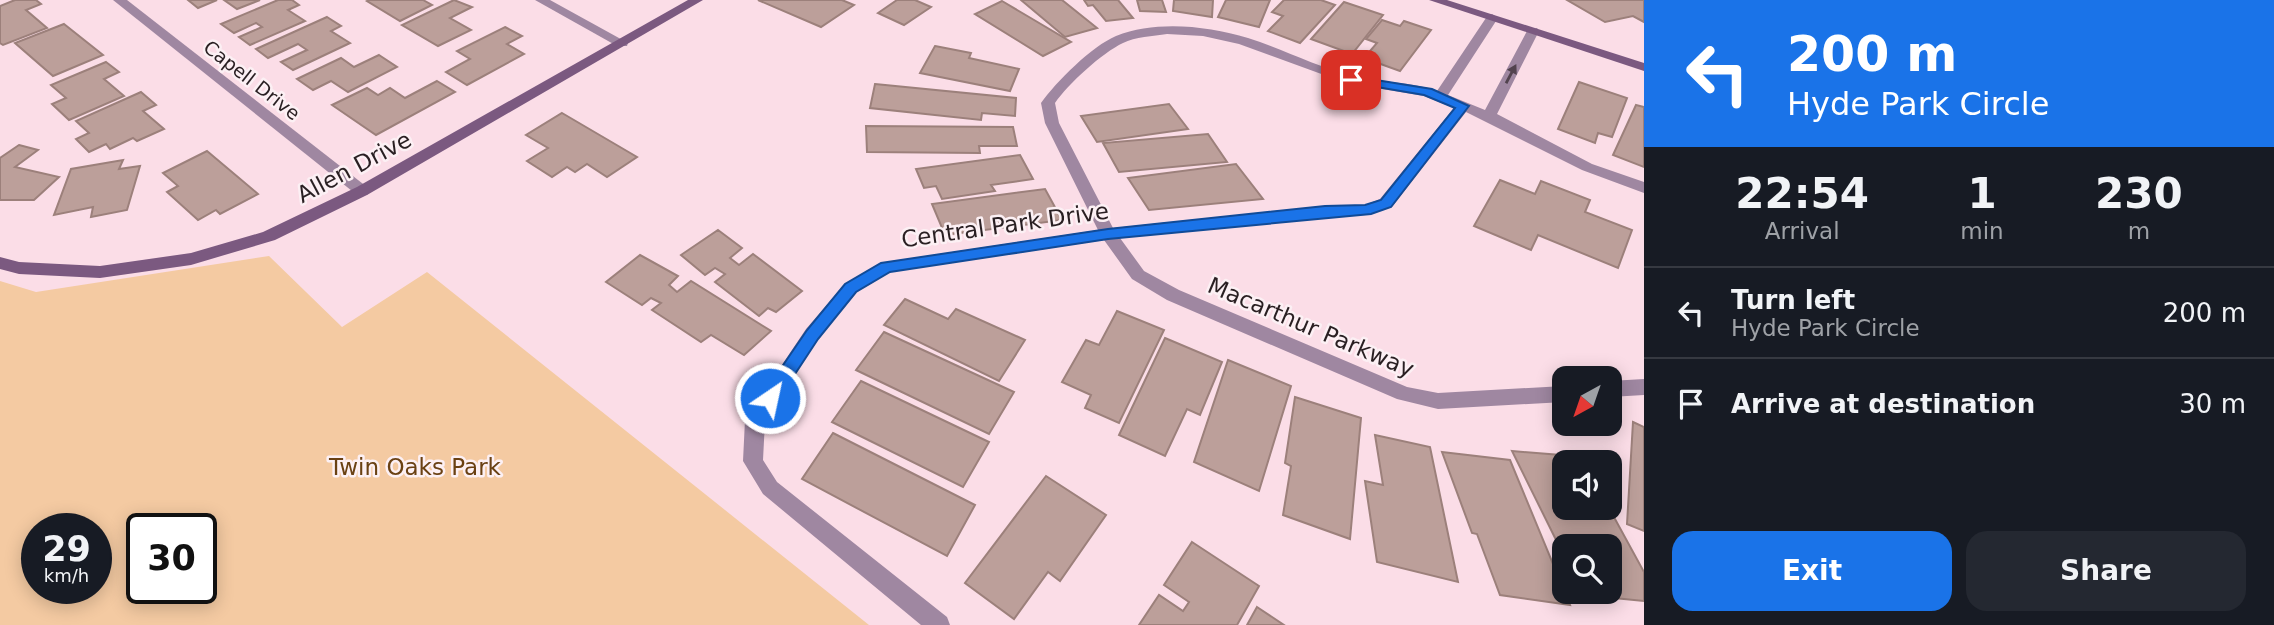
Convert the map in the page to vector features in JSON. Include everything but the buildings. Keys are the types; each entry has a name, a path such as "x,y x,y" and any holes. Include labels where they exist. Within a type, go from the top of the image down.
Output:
{"street":[{"name":"Capell Drive","path":"119,0 362,191"},
{"path":"541,0 622,43"},
{"name":"Allen Drive","path":"0,263 19,268 100,272 191,259 269,236 362,191 697,0"},
{"path":"1435,0 1644,67"},
{"path":"1492,18 1440,97 1489,116 1534,138 1568,159 1644,188"},
{"name":"Macarthur Parkway","path":"1440,97 1427,92 1351,80 1243,41 1203,32 1167,30 1120,39 1104,49 1057,90 1048,103 1052,123 1108,234 1138,275 1173,295 1404,394 1438,401 1552,395"},
{"path":"1489,116 1533,31"},
{"name":"Central Park Drive","path":"939,625 771,488 754,461 755,420 812,334 851,288 886,267 1108,234 1325,211 1366,210 1386,203 1463,106"},
{"path":"1622,388 1644,387"}],"green space":[{"name":"Twin Oaks Park","path":"269,256 342,327 427,272 869,625 0,625 0,281 36,292"}],"route":[{"path":"770,398 812,334 851,288 886,267 1108,234 1325,211 1366,210 1386,203 1463,106 1427,92 1351,80"}]}
